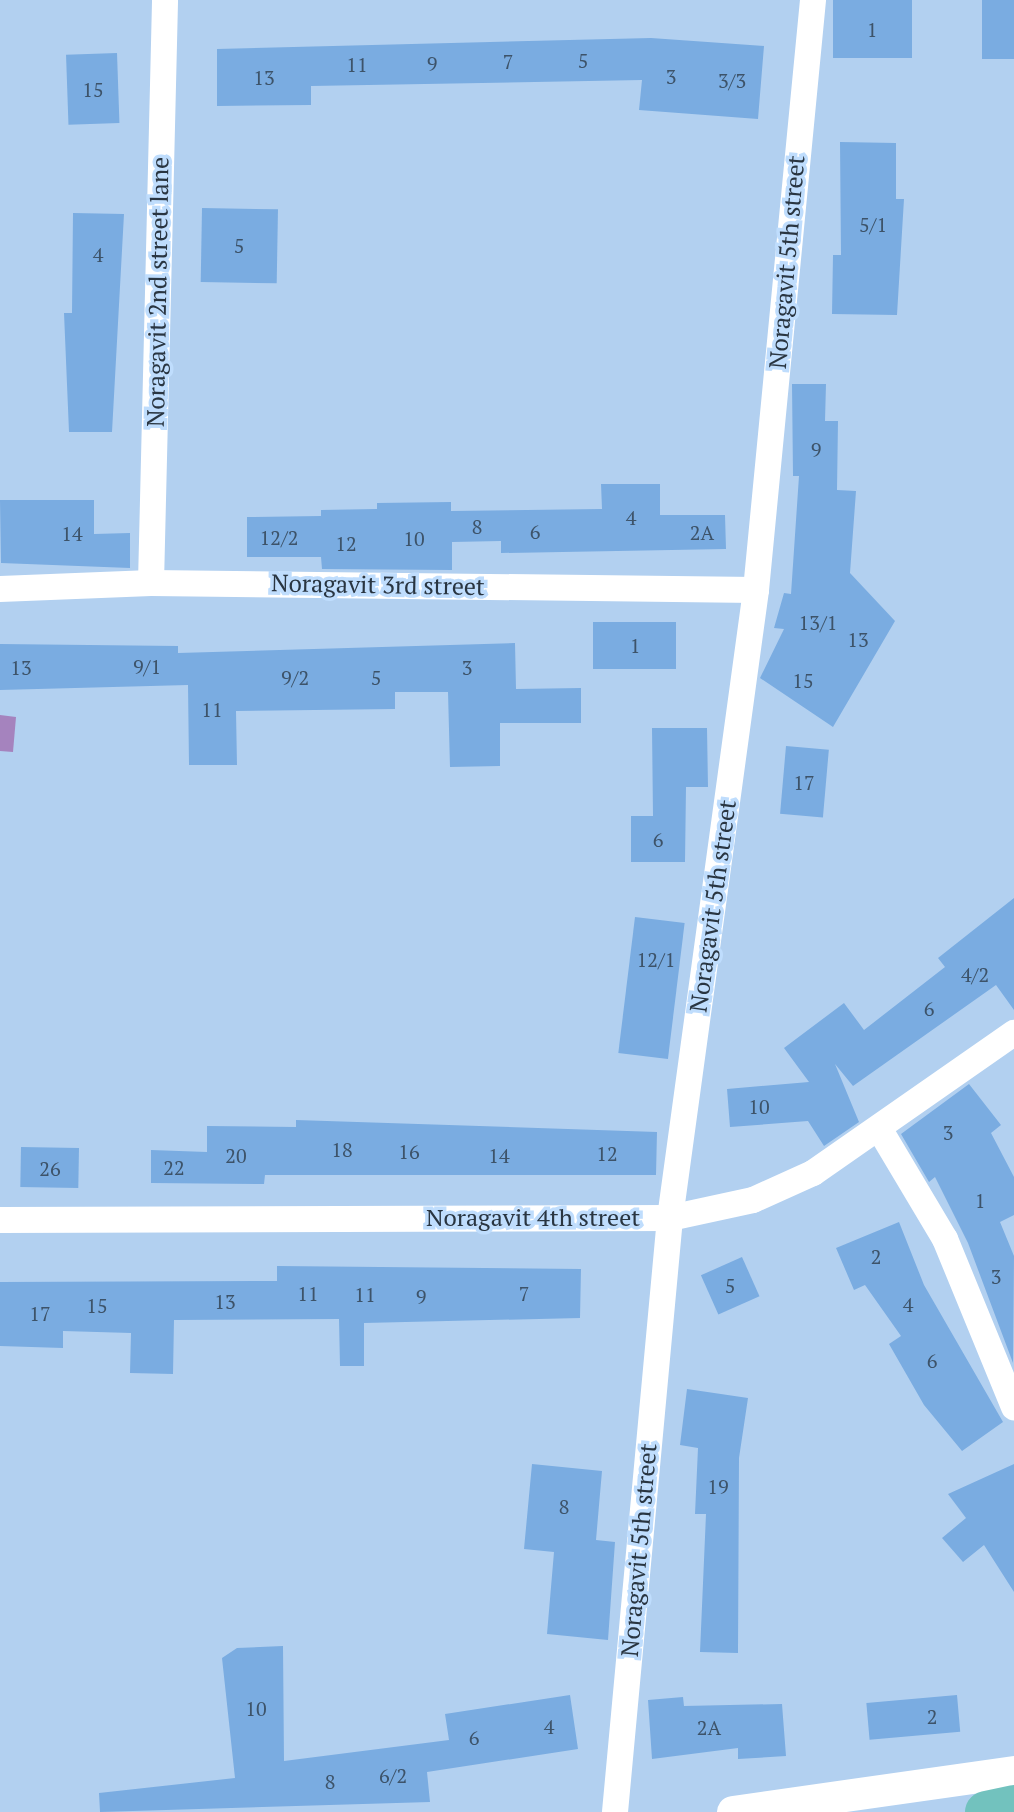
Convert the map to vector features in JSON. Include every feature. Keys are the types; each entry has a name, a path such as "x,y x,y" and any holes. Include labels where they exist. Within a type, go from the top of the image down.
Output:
{"highway":[{"path":"986,1812 1014,1806"}],"street":[{"name":"Noragavit 2nd street lane","path":"151,583 165,0"},
{"name":"Noragavit 5th street","path":"615,1812 670,1218 756,590 813,0"},
{"name":"Noragavit 3rd street","path":"0,589 151,583 756,590"},
{"name":"Noragavit 4th street","path":"0,1220 670,1218 753,1200 880,1130 1014,1033"},
{"path":"880,1130 945,1239 1014,1407"},
{"path":"733,1812 1014,1772"}],"shaded area":[{"path":"0,715 16,717 13,752 0,751"}],"building":[{"path":"833,0 912,0 912,58 833,58"},
{"path":"982,0 1014,0 1014,59 982,59"},
{"path":"651,38 764,46 758,119 639,110 642,80 311,86 311,105 217,106 217,49"},
{"path":"117,53 119,123 68,125 66,55"},
{"path":"840,142 896,143 896,199 904,199 897,315 832,314 833,255 841,255"},
{"path":"202,208 278,209 277,283 201,282"},
{"path":"73,213 124,214 112,432 69,432 64,313 72,313"},
{"path":"792,384 826,384 825,421 838,421 837,490 856,491 850,573 895,621 833,727 760,678 784,629 774,628 784,593 791,594 799,476 793,476"},
{"path":"601,484 660,484 660,515 725,515 726,549 501,553 501,541 452,542 452,570 322,569 321,557 247,557 247,517 321,516 321,510 377,509 377,503 451,502 451,511 602,509"},
{"path":"0,500 94,500 94,534 130,533 130,568 1,563"},
{"path":"593,622 676,622 676,669 593,669"},
{"path":"515,643 516,689 581,688 581,723 500,723 500,766 450,767 448,692 395,692 395,709 236,711 237,765 189,765 188,685 0,690 0,644 178,646 178,653"},
{"path":"652,728 707,728 708,787 686,787 685,862 631,862 631,816 653,816"},
{"path":"786,746 829,750 823,817 780,814"},
{"path":"1014,898 1014,1010 996,985 853,1086 835,1064 859,1122 824,1146 808,1121 730,1127 727,1089 809,1082 784,1048 844,1003 864,1030 945,967 938,958"},
{"path":"635,917 685,923 668,1059 618,1053"},
{"path":"969,1084 1001,1125 991,1133 1014,1177 1014,1215 1000,1222 1014,1256 1013,1363 968,1243 935,1177 929,1182 901,1134"},
{"path":"296,1120 657,1132 656,1175 265,1175 264,1184 151,1183 151,1150 207,1152 207,1126 296,1127"},
{"path":"21,1147 79,1148 78,1188 20,1187"},
{"path":"899,1222 924,1285 1003,1422 962,1451 924,1405 889,1344 901,1336 865,1285 854,1290 836,1248"},
{"path":"742,1257 759,1296 718,1315 701,1275"},
{"path":"277,1266 581,1269 580,1318 364,1323 364,1366 340,1366 339,1319 174,1320 173,1374 130,1373 131,1333 63,1331 63,1348 0,1346 0,1282 277,1281"},
{"path":"687,1389 748,1398 739,1458 738,1653 700,1652 706,1514 695,1514 698,1448 680,1445"},
{"path":"532,1464 602,1471 596,1540 615,1542 608,1640 547,1634 554,1552 524,1549"},
{"path":"1014,1464 1014,1592 984,1545 963,1562 942,1538 966,1518 948,1494"},
{"path":"283,1646 284,1761 449,1740 445,1714 570,1695 578,1749 427,1772 430,1802 100,1812 99,1793 235,1778 222,1658 237,1648"},
{"path":"957,1695 960,1732 870,1740 866,1703"},
{"path":"683,1697 684,1706 782,1704 786,1756 738,1759 738,1748 652,1759 648,1700"}]}
